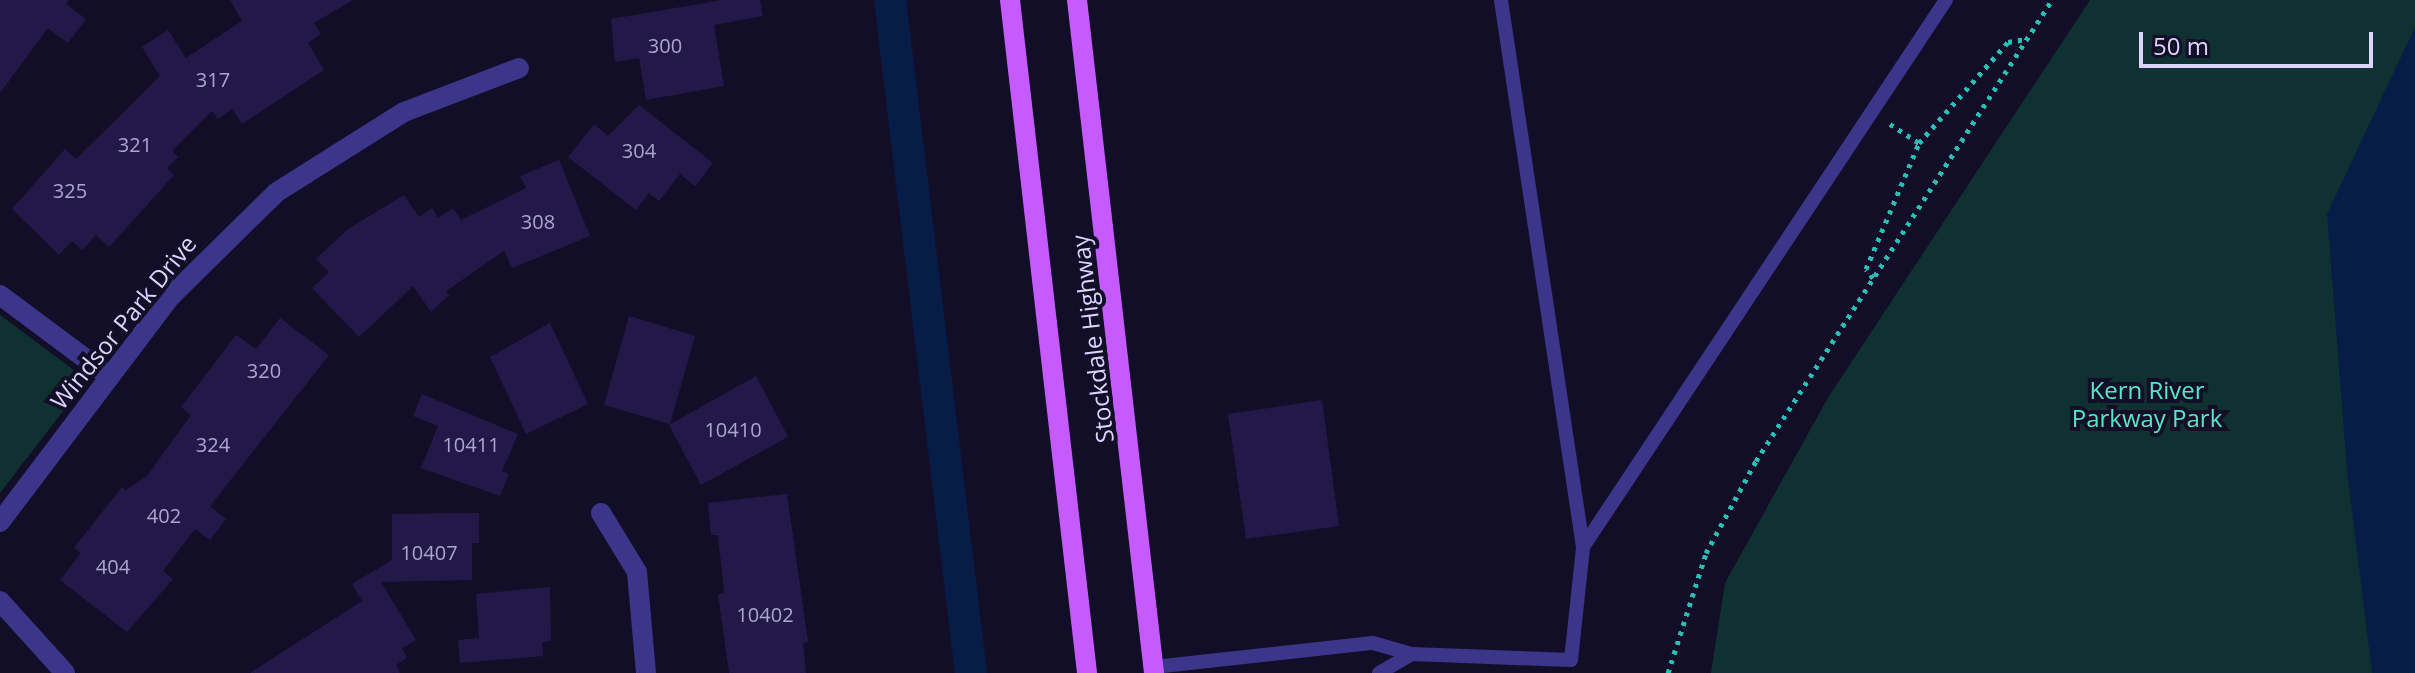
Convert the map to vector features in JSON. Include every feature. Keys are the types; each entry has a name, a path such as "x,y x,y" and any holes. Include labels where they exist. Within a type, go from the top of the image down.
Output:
{"main road":[{"name":"Stockdale Highway","path":"1010,0 1087,673"},
{"name":"Stockdale Highway","path":"1077,0 1154,670"}],"street":[{"name":"Windsor Park Drive","path":"0,522 171,296 221,241 277,192 404,112 519,68"},
{"path":"0,295 110,377"},
{"path":"601,513 637,572 646,673"},
{"path":"0,601 65,673"}],"lane":[{"path":"1154,670 1373,643 1412,654 1571,660 1583,547 1501,0"},
{"path":"1583,547 1946,0"},
{"path":"1379,673 1412,654"}],"path":[{"path":"1668,673 1706,553 1756,461 2052,0"},
{"path":"1873,278 1866,269 1919,143 2008,42 2027,39"},
{"path":"1873,113 1919,143"}],"green space":[{"name":"Kern River Parkway Park","path":"2090,0 2415,0 2415,673 1711,673 1725,583 1829,396"},
{"path":"0,315 87,380 0,493"}],"water":[{"path":"2415,27 2415,673 2372,673 2347,471 2327,214"}],"building":[{"path":"0,0 69,0 66,4 86,19 68,43 48,28 0,93"},
{"path":"230,0 353,0 314,23 321,34 308,43 324,70 242,124 232,109 218,119 212,111 172,151 178,157 167,168 174,175 109,247 96,235 82,250 72,241 59,255 12,209 65,149 76,159 160,76 142,47 168,30 186,58 242,21"},
{"path":"722,0 760,0 763,16 714,25 724,86 646,100 639,58 615,62 611,19"},
{"path":"639,105 713,163 695,186 680,174 659,201 649,193 636,210 568,157 594,124 608,136"},
{"path":"559,160 590,236 512,268 504,251 446,291 449,295 431,312 413,286 359,337 312,288 329,272 316,259 348,229 404,195 419,217 432,208 438,218 453,208 461,220 526,188 520,176"},
{"path":"629,316 695,336 670,424 604,405"},
{"path":"280,318 329,355 210,506 226,519 210,540 195,529 163,571 173,579 127,632 60,580 81,553 74,548 122,487 126,490 147,476 191,415 181,407 236,335 256,349"},
{"path":"550,323 588,404 526,434 490,357"},
{"path":"756,376 788,437 701,485 669,425"},
{"path":"422,394 518,434 502,471 509,474 500,496 421,468 438,426 413,416"},
{"path":"1322,400 1339,526 1246,539 1228,414"},
{"path":"787,494 808,642 803,643 806,673 729,673 718,594 724,593 718,535 711,535 708,503"},
{"path":"479,513 479,543 472,543 472,580 381,582 416,640 402,648 407,658 396,665 400,673 250,673 362,601 352,584 392,560 392,514"},
{"path":"550,587 551,641 542,642 543,656 460,663 458,640 479,638 476,594"}],"waterway":[{"path":"890,0 971,673"}]}
